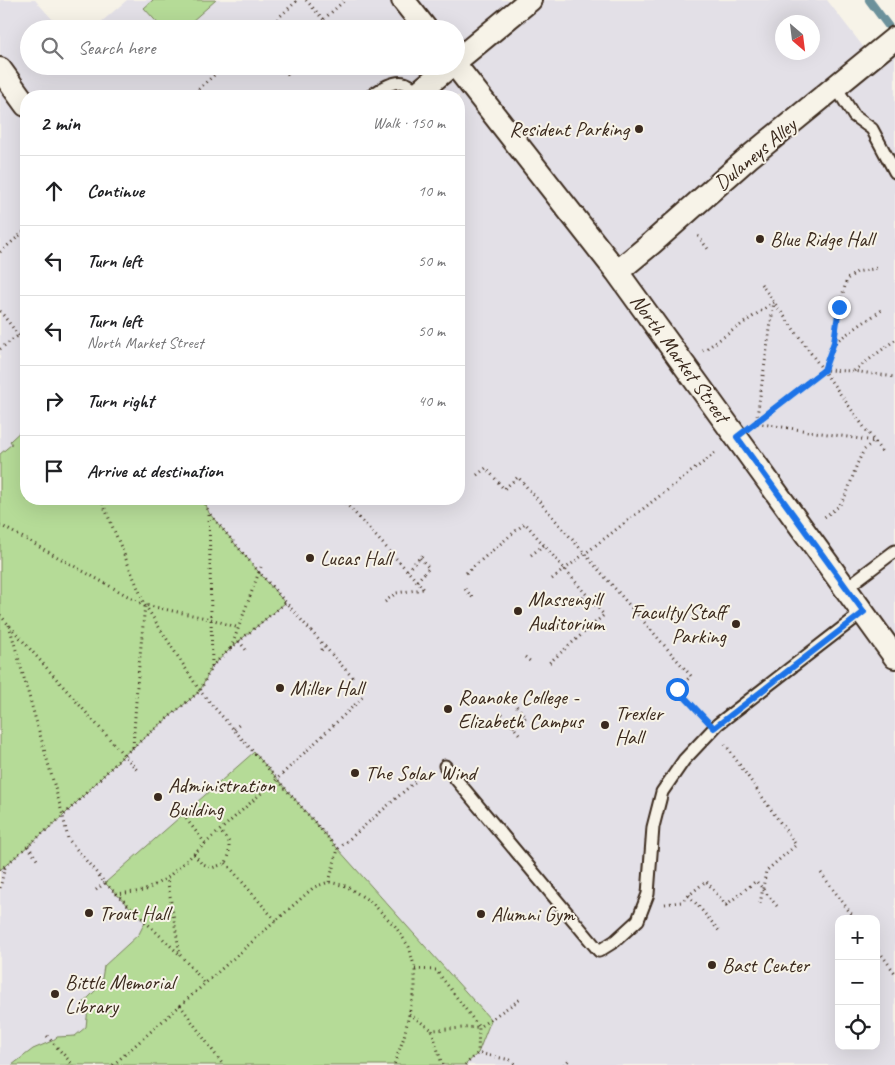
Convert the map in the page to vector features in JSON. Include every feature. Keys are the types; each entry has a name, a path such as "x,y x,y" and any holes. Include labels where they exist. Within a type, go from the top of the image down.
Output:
{"street":[{"path":"403,0 419,20"},
{"path":"465,54 530,0"},
{"name":"Dulaneys Alley","path":"617,272 748,158 895,38"},
{"path":"0,69 20,97"},
{"path":"422,90 439,75"},
{"name":"North Market Street","path":"463,75 617,272 895,656"}],"lane":[{"path":"379,90 396,82 409,85 412,90"},
{"path":"836,87 854,116 872,129 895,172"},
{"path":"846,588 895,551"},
{"path":"445,766 599,951 615,941 638,920 648,894 653,827 662,792 684,760 714,728 864,612"}],"path":[{"path":"276,20 298,0"},
{"path":"306,0 324,19 345,0"},
{"path":"198,90 214,75"},
{"path":"0,251 20,235"},
{"path":"737,437 824,370 834,342 839,307 847,279 857,272 878,268"},
{"path":"761,284 882,452"},
{"path":"684,364 774,302"},
{"path":"756,422 774,302"},
{"path":"834,342 882,310"},
{"path":"0,311 20,335 0,350"},
{"path":"853,371 895,340"},
{"path":"824,370 895,376"},
{"path":"756,422 874,441"},
{"path":"805,531 839,506 847,493 864,450 874,441"},
{"path":"552,579 712,457"},
{"path":"477,475 486,468 504,489 518,477 691,676 677,689 714,728 796,845 766,871 760,904"},
{"path":"103,505 144,605 200,690 338,849"},
{"path":"206,505 209,513 212,666"},
{"path":"347,505 424,589 396,593 385,602"},
{"path":"209,513 285,603 355,680"},
{"path":"466,573 525,523 604,615 549,663"},
{"path":"0,525 144,605 211,619 238,628"},
{"path":"531,555 544,545"},
{"path":"407,570 425,553"},
{"path":"417,581 429,568 420,558"},
{"path":"231,648 261,567"},
{"path":"465,589 473,598"},
{"path":"574,604 587,595"},
{"path":"0,870 63,816 124,754 200,690 212,666 285,603"},
{"path":"133,746 144,605"},
{"path":"0,615 137,770"},
{"path":"9,626 68,839 105,883 180,955 204,983"},
{"path":"240,641 246,650"},
{"path":"319,652 325,647"},
{"path":"526,657 531,662"},
{"path":"116,894 144,891 167,878 277,779 363,697"},
{"path":"513,727 526,717 514,703"},
{"path":"502,714 521,736"},
{"path":"234,729 241,723"},
{"path":"329,882 338,849 425,773"},
{"path":"180,810 206,843"},
{"path":"194,854 202,863 212,868 226,863 229,855 229,842 220,831"},
{"path":"28,846 38,861"},
{"path":"226,863 276,921"},
{"path":"0,888 5,865"},
{"path":"821,873 852,915"},
{"path":"167,878 180,955"},
{"path":"685,899 706,881 726,905 756,881 777,906"},
{"path":"113,1065 314,887 329,882 346,886 371,902 395,926 409,947 415,969 415,987 404,1037 394,1065"},
{"path":"96,890 105,883"},
{"path":"689,895 720,932"},
{"path":"880,952 895,973"},
{"path":"415,969 436,970 480,1027 478,1053 465,1065"},
{"path":"409,1014 432,1030 480,1027 522,998"},
{"path":"180,1005 223,1065"},
{"path":"432,1030 442,1065"},
{"path":"47,1036 74,1065"},
{"path":"478,1053 510,1060 516,1065"},
{"path":"564,1065 569,1060"}],"shaded area":[{"name":"Roanoke College - Elizabeth Campus","path":"0,0 35,0 53,20 20,20 20,75 465,75 465,20 104,20 127,0 827,0 868,53 895,38 895,1065 0,1065"}],"green space":[{"path":"153,0 216,0 193,20 155,20 144,8"},
{"path":"20,432 20,505 206,505 209,513 285,603 212,666 200,691 124,755 63,816 0,870 0,454 12,444 10,441"},
{"path":"254,752 491,1020 478,1053 465,1065 12,1065 33,1049 57,1037 75,1036 86,1027 88,1008 83,1003 101,985 104,966 139,934 145,922 105,883"}],"waterway":[{"path":"869,0 889,27"}],"place":[{"name":"Resident Parking","path":"639,129"},
{"name":"Blue Ridge Hall","path":"760,239"},
{"name":"Lucas Hall","path":"310,558"},
{"name":"Massengill Auditorium","path":"518,611"},
{"name":"Faculty/Staff Parking","path":"736,624"},
{"name":"Miller Hall","path":"280,688"},
{"name":"Roanoke College - Elizabeth Campus","path":"448,709"},
{"name":"Trexler Hall","path":"605,725"},
{"name":"The Solar Wind","path":"355,773"},
{"name":"Administration Building","path":"158,797"},
{"name":"Trout Hall","path":"89,913"},
{"name":"Alumni Gym","path":"481,914"},
{"name":"Bast Center","path":"712,965"},
{"name":"Bittle Memorial Library","path":"55,994"}],"route":[{"path":"677,689 714,728 864,612 737,437 824,370 834,342 839,307"}]}
